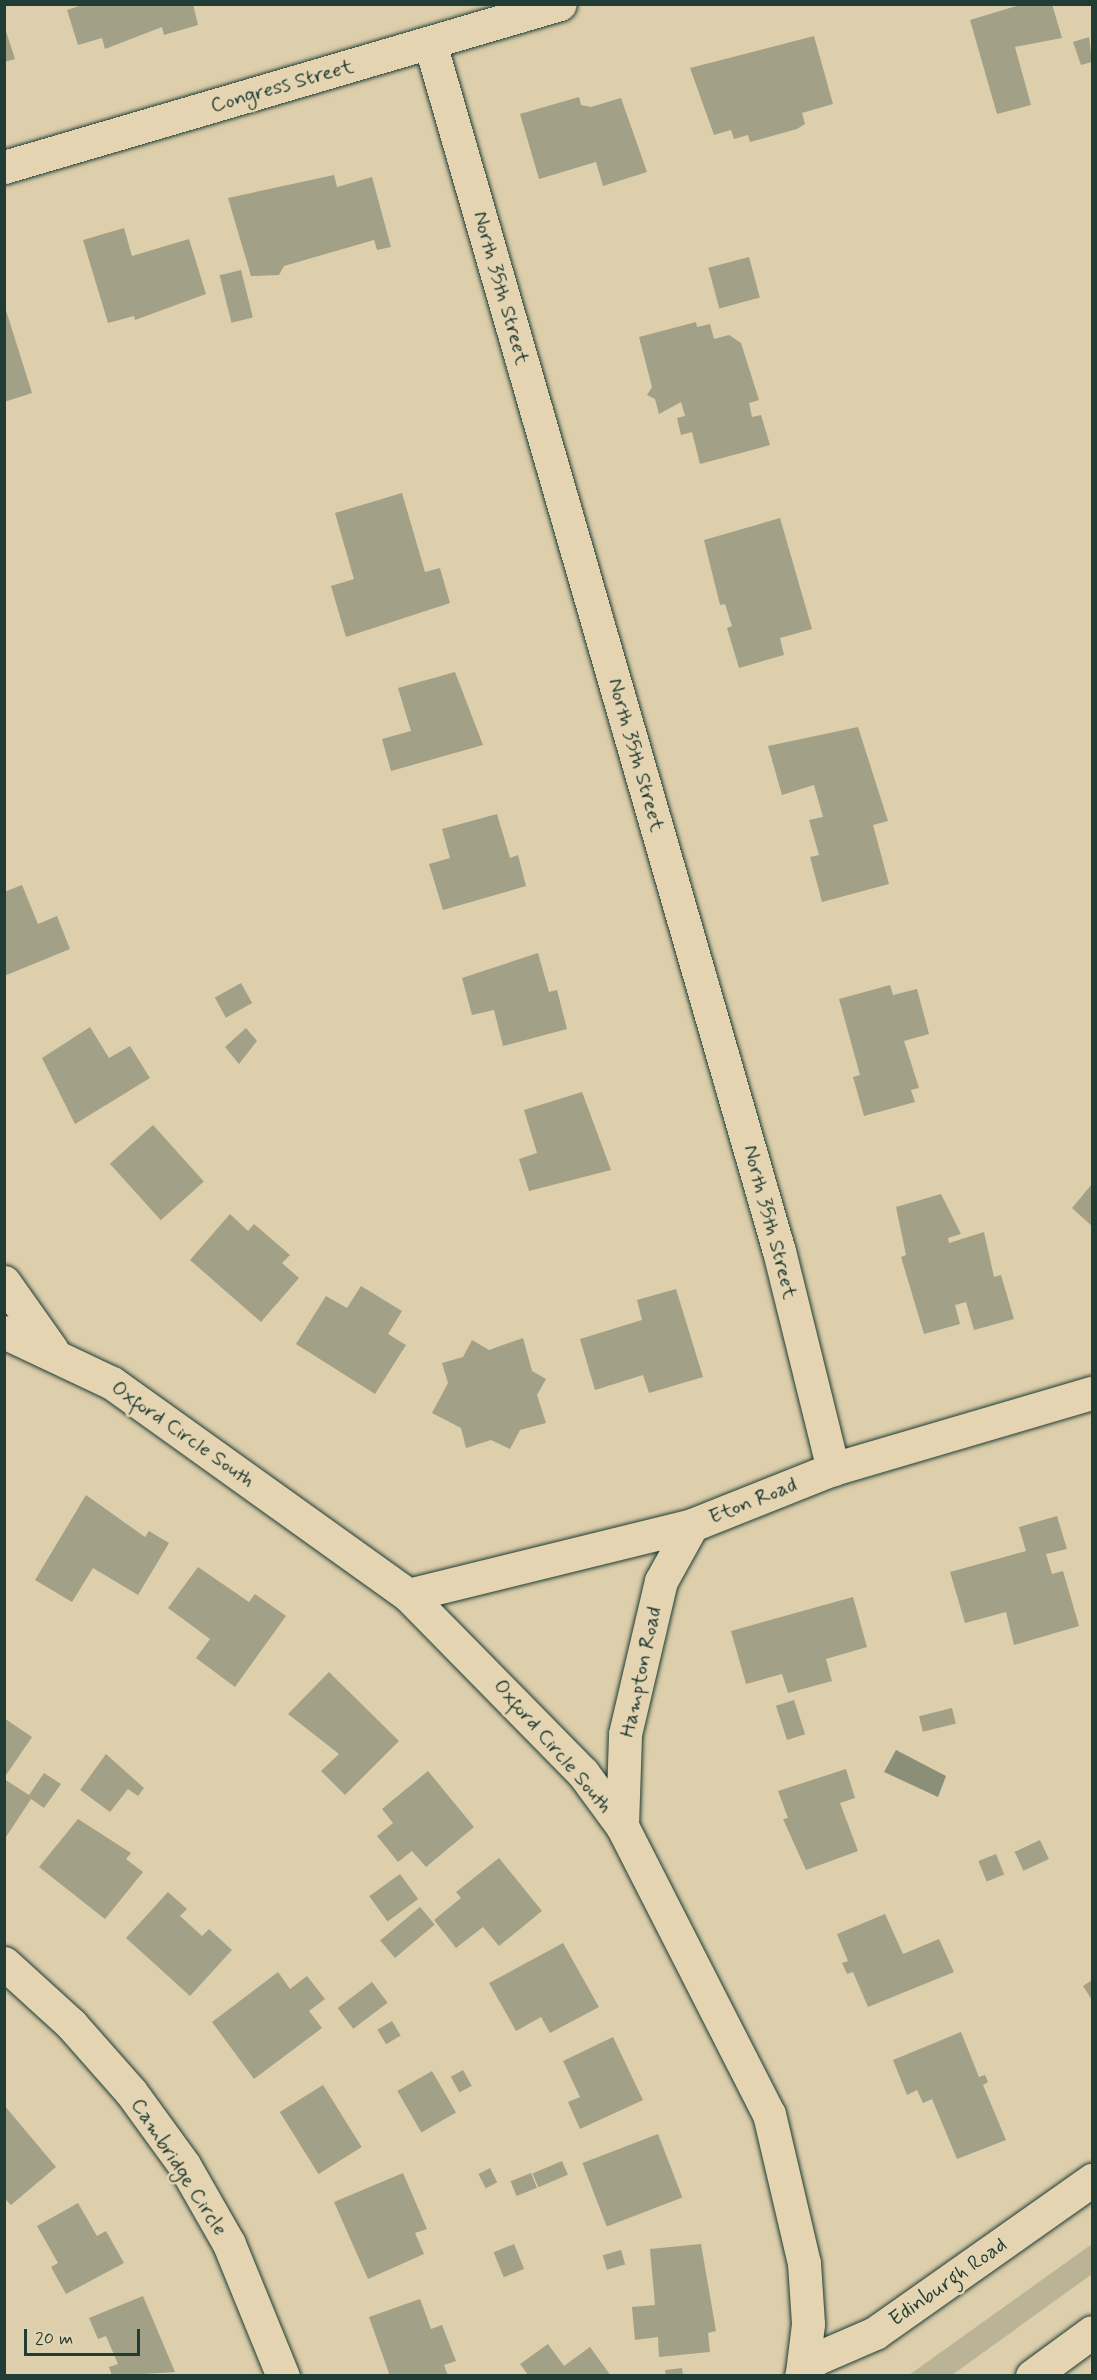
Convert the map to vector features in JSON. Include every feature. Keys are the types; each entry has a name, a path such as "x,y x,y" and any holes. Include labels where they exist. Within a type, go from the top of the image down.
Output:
{"main road":[{"name":"Congress Street","path":"4,167 560,4"},
{"name":"North 35th Street","path":"430,43 779,1251 833,1469"},
{"path":"4,1282 51,1350"},
{"name":"Oxford Circle South","path":"4,1332 51,1350 112,1383 408,1595 551,1738 622,1826 769,2114 804,2263 808,2324 802,2374"},
{"name":"Eton Road","path":"408,1595 692,1526 833,1469 1092,1393"},
{"name":"Hampton Road","path":"622,1826 625,1734 661,1581 692,1526"},
{"name":"Cambridge Circle","path":"4,1963 86,2041 184,2165 229,2244 283,2376"},
{"name":"Edinburgh Road","path":"802,2374 815,2359 875,2333 1092,2180"},
{"path":"1032,2376 1092,2331"}],"shaded area":[{"path":"896,1750 946,1776 938,1797 884,1772"},
{"path":"1092,2244 1092,2274 952,2375 909,2375"}],"building":[{"path":"85,4 193,4 198,25 164,35 162,27 105,49 102,38 78,45 67,10"},
{"path":"1023,4 1052,4 1062,38 1015,47 1031,105 997,114 970,20"},
{"path":"4,25 15,59 4,62"},
{"path":"814,36 833,104 802,113 805,124 797,129 750,142 748,135 734,139 731,130 714,135 690,68"},
{"path":"1089,37 1092,62 1081,65 1073,42"},
{"path":"579,97 581,105 591,107 621,98 647,172 603,186 596,162 539,179 520,114"},
{"path":"334,175 337,187 372,177 391,247 377,250 374,240 284,266 279,275 251,276 228,198"},
{"path":"124,228 132,256 189,239 206,294 135,320 134,316 108,323 83,240"},
{"path":"749,257 760,298 719,308 708,268"},
{"path":"241,270 253,318 232,323 220,275"},
{"path":"4,304 32,393 4,402"},
{"path":"696,322 697,327 710,324 714,339 729,335 741,343 759,400 749,403 752,417 761,415 770,445 700,464 692,432 681,435 677,418 685,416 681,402 659,414 655,399 647,395 652,387 639,337"},
{"path":"402,493 425,572 440,568 450,603 346,637 331,586 354,579 335,513"},
{"path":"780,518 812,629 780,638 784,655 739,668 727,628 732,626 725,604 720,605 704,540"},
{"path":"455,672 483,745 391,771 382,739 411,731 398,688"},
{"path":"858,727 888,821 873,825 889,884 822,902 810,857 819,855 809,820 823,817 814,785 782,795 768,746"},
{"path":"497,814 510,858 518,855 526,886 443,910 429,864 450,858 442,829"},
{"path":"22,885 38,924 57,916 70,949 4,976 4,892"},
{"path":"538,953 549,992 557,990 567,1029 503,1046 494,1010 472,1015 462,978"},
{"path":"241,983 252,1003 226,1018 215,998"},
{"path":"890,985 893,995 917,989 929,1034 904,1041 919,1088 911,1090 915,1102 864,1116 853,1077 860,1075 839,999"},
{"path":"90,1027 109,1058 130,1046 150,1078 75,1124 42,1058"},
{"path":"246,1028 257,1041 239,1064 225,1047"},
{"path":"582,1092 611,1170 529,1191 519,1159 537,1153 524,1110"},
{"path":"153,1125 204,1181 161,1220 110,1164"},
{"path":"1092,1184 1092,1226 1072,1208"},
{"path":"941,1194 961,1234 948,1238 949,1243 984,1232 994,1277 1001,1275 1014,1319 974,1330 966,1302 955,1305 960,1324 924,1334 901,1257 906,1255 896,1207"},
{"path":"230,1214 248,1231 254,1224 290,1255 282,1263 299,1278 261,1322 190,1260"},
{"path":"361,1286 402,1311 388,1334 406,1345 375,1394 296,1344 326,1296 347,1308"},
{"path":"676,1289 703,1377 649,1393 643,1375 595,1390 580,1339 642,1320 637,1300"},
{"path":"523,1338 532,1371 546,1379 537,1395 546,1423 520,1430 510,1449 491,1440 466,1448 461,1428 432,1413 448,1383 442,1363 463,1357 472,1340 489,1350"},
{"path":"86,1495 145,1537 149,1531 169,1543 138,1595 93,1568 72,1602 35,1580"},
{"path":"1057,1516 1067,1549 1046,1554 1052,1574 1063,1571 1079,1626 1014,1645 1006,1612 965,1623 950,1572 1026,1551 1019,1527"},
{"path":"198,1567 249,1602 255,1594 286,1616 235,1687 196,1658 210,1639 168,1608"},
{"path":"853,1597 867,1647 826,1659 832,1681 788,1693 782,1674 746,1684 731,1631"},
{"path":"329,1672 399,1741 345,1795 321,1771 339,1754 288,1714"},
{"path":"794,1700 805,1734 787,1740 776,1706"},
{"path":"952,1708 956,1724 923,1732 919,1716"},
{"path":"4,1718 32,1737 4,1778"},
{"path":"106,1754 144,1788 138,1796 128,1789 110,1812 80,1790"},
{"path":"846,1769 855,1798 840,1803 858,1851 806,1870 783,1819 788,1818 778,1791"},
{"path":"428,1771 474,1827 426,1867 412,1851 398,1862 377,1836 393,1823 382,1809"},
{"path":"44,1773 61,1784 44,1808 31,1799 4,1840 4,1779 29,1795"},
{"path":"78,1819 131,1853 126,1859 143,1872 105,1919 39,1867"},
{"path":"1040,1840 1049,1859 1023,1871 1015,1852"},
{"path":"996,1854 1004,1874 987,1882 978,1861"},
{"path":"499,1858 542,1911 499,1946 483,1927 456,1948 434,1920 461,1898 456,1892"},
{"path":"400,1874 418,1899 387,1921 369,1896"},
{"path":"168,1892 187,1909 180,1916 202,1936 209,1929 232,1950 190,1996 126,1938"},
{"path":"420,1907 435,1925 395,1958 380,1940"},
{"path":"885,1914 903,1954 939,1939 954,1972 868,2007 853,1972 847,1974 842,1963 848,1961 837,1934"},
{"path":"563,1943 599,2007 550,2033 541,2017 516,2031 489,1983"},
{"path":"278,1972 290,1989 307,1976 325,1999 309,2011 322,2028 254,2079 212,2022"},
{"path":"1092,1980 1092,2000 1083,1986"},
{"path":"372,1982 388,2003 353,2029 338,2008"},
{"path":"392,2021 401,2036 386,2044 377,2030"},
{"path":"961,2032 979,2077 985,2075 988,2082 983,2085 1006,2140 957,2159 932,2099 923,2103 917,2090 907,2095 893,2060"},
{"path":"613,2037 643,2100 580,2129 568,2102 580,2097 563,2061"},
{"path":"463,2070 472,2086 459,2093 451,2077"},
{"path":"432,2071 456,2113 421,2133 397,2091"},
{"path":"323,2085 362,2147 318,2174 280,2112"},
{"path":"4,2105 56,2167 11,2205 4,2198"},
{"path":"658,2134 682,2197 607,2227 582,2163"},
{"path":"562,2161 568,2175 538,2187 533,2174"},
{"path":"490,2168 497,2182 486,2188 478,2174"},
{"path":"403,2173 427,2229 415,2233 424,2254 368,2279 334,2202"},
{"path":"531,2173 537,2188 517,2196 511,2181"},
{"path":"78,2203 97,2236 106,2231 124,2263 66,2294 51,2267 58,2263 37,2226"},
{"path":"514,2244 524,2269 504,2277 494,2252"},
{"path":"701,2244 716,2331 708,2333 710,2352 659,2357 658,2337 635,2340 632,2307 655,2305 650,2249"},
{"path":"621,2250 625,2264 607,2270 603,2255"},
{"path":"143,2296 175,2372 112,2376 109,2367 118,2364 106,2336 98,2339 89,2318"},
{"path":"420,2299 431,2329 442,2325 456,2361 444,2365 448,2376 390,2376 369,2317"},
{"path":"548,2344 564,2366 590,2347 611,2376 529,2376 520,2364"},
{"path":"682,2368 683,2376 666,2376 665,2370"}]}
